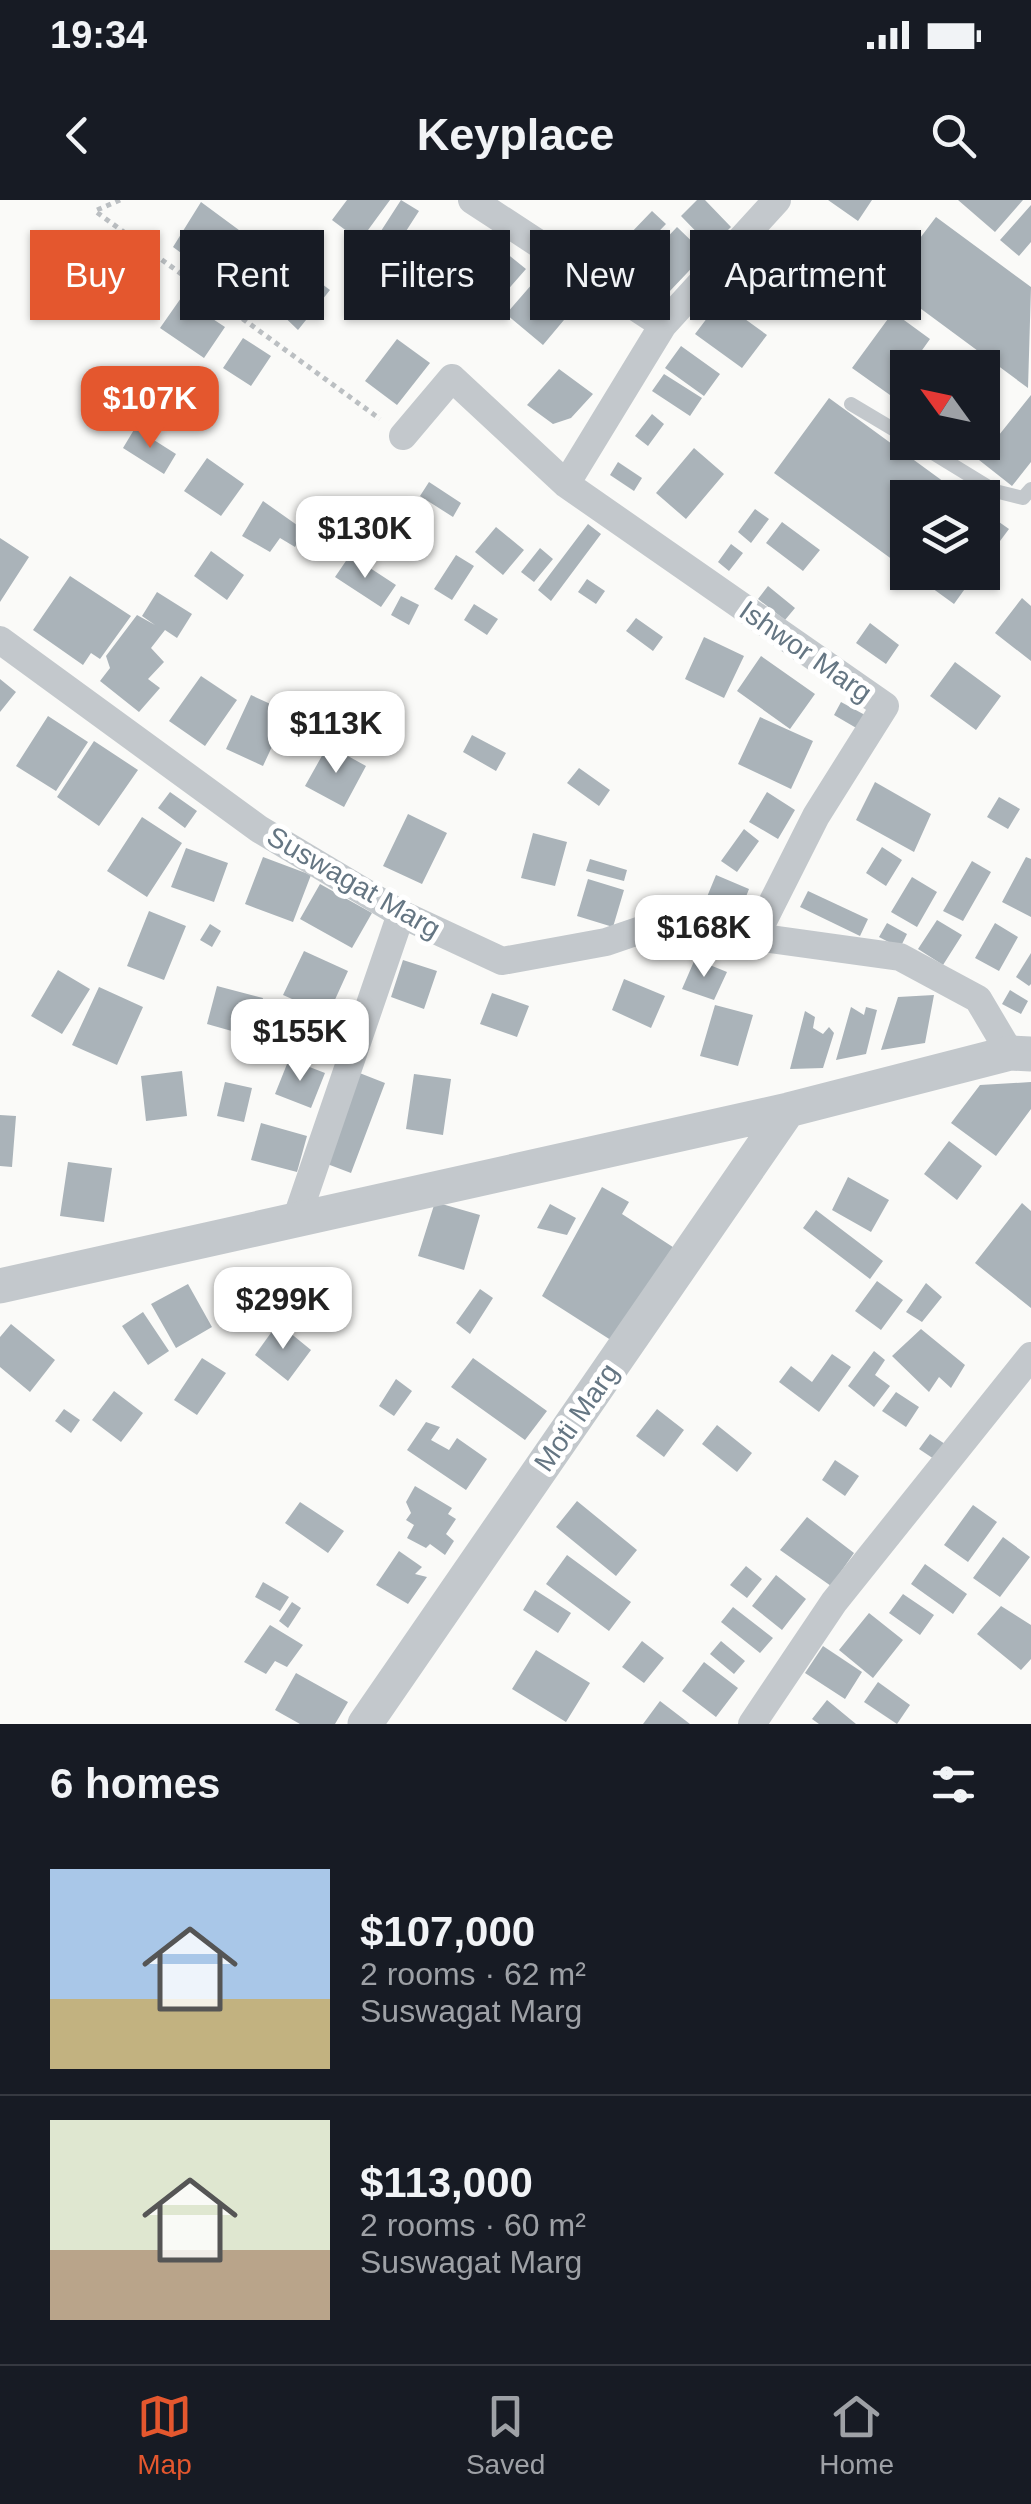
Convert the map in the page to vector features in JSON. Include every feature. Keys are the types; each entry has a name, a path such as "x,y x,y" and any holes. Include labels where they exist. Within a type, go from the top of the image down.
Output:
{"street":[{"path":"472,200 662,325"},
{"path":"403,436 452,378 566,484 662,325 777,200"},
{"name":"Ishwor Marg","path":"566,484 886,706 816,816 755,937"},
{"name":"Suswagat Marg","path":"0,640 259,828 400,914 502,961 606,942 680,917 755,937"},
{"path":"297,1217 400,914"},
{"path":"0,1286 1021,1054 978,999 900,957 755,937"},
{"name":"Moti Marg","path":"364,1724 788,1110"},
{"path":"752,1724 834,1602 1031,1356"}],"lane":[{"path":"852,404 890,427"},
{"path":"944,460 995,491 1023,498 1031,489"}],"path":[{"path":"120,200 95,211 403,436"}],"building":[{"path":"347,200 390,200 368,230 345,230 332,220"},
{"path":"401,200 419,211 407,230 382,230"},
{"path":"697,200 705,200 731,227 695,230 681,216"},
{"path":"828,200 872,200 858,221"},
{"path":"958,200 1023,200 995,232"},
{"path":"201,202 239,230 184,230"},
{"path":"1031,205 1031,242 1019,256 1000,240"},
{"path":"652,211 666,224 660,230 634,230"},
{"path":"936,217 1031,287 1028,388 1000,367 1000,350 977,350 921,309 921,237"},
{"path":"677,227 690,240 690,270 670,291 670,234"},
{"path":"510,256 526,269 510,287"},
{"path":"530,286 530,320 564,320 543,345 510,317 510,309"},
{"path":"180,299 180,320 214,320 225,327 204,358 160,328"},
{"path":"288,320 306,320 298,330"},
{"path":"706,320 746,320 767,335 742,368 695,334"},
{"path":"887,320 904,320 930,339 922,350 890,350 890,395 852,368"},
{"path":"243,338 271,356 251,386 223,368"},
{"path":"397,339 430,363 397,405 365,381"},
{"path":"681,346 720,374 704,396 665,368"},
{"path":"559,369 593,394 571,418 553,424 527,405"},
{"path":"664,374 702,398 690,416 652,391"},
{"path":"1031,395 1031,462 1012,486 979,460 1000,460 1000,434"},
{"path":"829,398 890,443 890,460 914,460 941,480 890,480 890,558 774,473"},
{"path":"652,414 664,424 648,446 635,436"},
{"path":"135,428 176,454 164,474 123,448"},
{"path":"694,448 724,474 686,519 656,493"},
{"path":"207,458 244,484 221,516 184,491"},
{"path":"618,462 642,478 634,491 610,475"},
{"path":"429,482 461,503 453,517 420,496"},
{"path":"263,501 304,530 295,547 280,538 270,552 242,536"},
{"path":"755,509 769,519 751,543 738,532"},
{"path":"782,522 820,550 803,571 766,543"},
{"path":"1000,523 1009,529 1000,541"},
{"path":"588,524 601,534 551,601 538,590"},
{"path":"496,527 524,550 503,575 475,552"},
{"path":"0,538 29,557 0,602"},
{"path":"731,544 743,553 729,571 718,562"},
{"path":"540,548 553,559 534,582 521,572"},
{"path":"211,551 244,575 227,600 194,576"},
{"path":"350,555 396,585 381,607 335,577"},
{"path":"456,555 474,566 452,600 434,589"},
{"path":"70,576 131,616 100,659 91,653 83,665 33,630"},
{"path":"587,579 605,591 596,604 578,592"},
{"path":"768,586 795,608 785,620 758,599"},
{"path":"935,590 964,590 954,604"},
{"path":"157,592 192,614 177,638 165,630 151,648 164,662 148,679 160,688 139,712 100,681 110,668 106,656 137,615 155,625 142,616"},
{"path":"401,596 419,605 409,625 391,615"},
{"path":"1022,598 1031,606 1031,661 995,633"},
{"path":"474,604 498,619 487,635 464,620"},
{"path":"636,618 663,637 653,651 626,631"},
{"path":"870,623 899,645 886,664 856,643"},
{"path":"704,637 744,656 724,698 685,679"},
{"path":"761,656 815,694 790,729 737,691"},
{"path":"955,662 1001,696 976,730 930,696"},
{"path":"201,676 237,700 205,746 169,721"},
{"path":"0,679 16,692 0,712"},
{"path":"251,695 288,712 263,766 226,749"},
{"path":"841,702 865,715 858,729 834,715"},
{"path":"48,716 88,742 56,791 16,766"},
{"path":"760,717 813,741 791,789 738,764"},
{"path":"472,735 506,753 496,771 463,752"},
{"path":"94,741 138,770 99,826 57,797"},
{"path":"328,745 366,766 344,807 305,786"},
{"path":"579,768 610,790 599,806 567,783"},
{"path":"875,782 931,814 914,852 856,820"},
{"path":"170,792 197,811 185,828 158,808"},
{"path":"767,792 795,810 778,839 749,822"},
{"path":"999,797 1020,809 1008,829 987,817"},
{"path":"408,814 447,833 422,884 383,866"},
{"path":"142,817 182,843 147,897 107,871"},
{"path":"744,829 759,841 737,872 721,861"},
{"path":"533,833 567,842 555,886 521,878"},
{"path":"882,847 902,860 886,886 866,873"},
{"path":"186,848 228,863 214,902 171,887"},
{"path":"263,857 311,875 293,922 245,904"},
{"path":"1026,857 1031,859 1031,917 1002,902"},
{"path":"590,859 627,870 624,881 586,871"},
{"path":"972,861 991,872 963,921 943,911"},
{"path":"716,875 749,889 736,922 702,909"},
{"path":"912,877 937,892 917,927 891,912"},
{"path":"588,879 624,890 613,927 577,916"},
{"path":"320,884 372,913 352,948 300,919"},
{"path":"808,891 868,919 860,936 800,907"},
{"path":"149,911 186,926 164,980 127,966"},
{"path":"937,920 962,935 943,965 918,949"},
{"path":"887,923 907,934 900,948 879,937"},
{"path":"995,923 1018,937 999,971 975,958"},
{"path":"210,924 221,931 212,947 200,940"},
{"path":"304,951 348,971 328,1015 283,995"},
{"path":"1031,953 1031,984 1029,986 1016,977"},
{"path":"695,959 727,972 714,1000 682,989"},
{"path":"403,960 437,971 424,1009 391,997"},
{"path":"58,970 90,989 62,1034 31,1016"},
{"path":"624,979 665,996 651,1028 612,1010"},
{"path":"217,986 263,998 253,1037 207,1024"},
{"path":"99,987 143,1007 117,1065 72,1045"},
{"path":"1010,990 1028,1001 1021,1014 1002,1004"},
{"path":"492,993 529,1006 517,1037 480,1024"},
{"path":"934,995 925,1043 881,1050 898,997"},
{"path":"715,1005 753,1015 738,1066 700,1056"},
{"path":"851,1007 864,1015 866,1007 877,1010 866,1054 836,1060"},
{"path":"805,1011 815,1017 813,1028 823,1034 829,1027 834,1033 823,1068 790,1069"},
{"path":"289,1059 325,1073 311,1108 275,1094"},
{"path":"182,1071 187,1116 146,1121 141,1076"},
{"path":"357,1072 385,1083 351,1173 322,1162"},
{"path":"414,1074 451,1079 443,1135 406,1129"},
{"path":"225,1082 252,1088 244,1122 217,1116"},
{"path":"1031,1082 1031,1109 996,1156 951,1123 980,1085"},
{"path":"0,1115 16,1116 12,1167 0,1166"},
{"path":"261,1123 307,1136 297,1172 251,1160"},
{"path":"949,1141 982,1166 957,1200 924,1174"},
{"path":"68,1162 112,1168 104,1222 60,1216"},
{"path":"848,1177 889,1200 871,1232 832,1210"},
{"path":"602,1187 629,1202 622,1214 679,1251 617,1344 542,1296"},
{"path":"435,1202 480,1215 464,1270 418,1256"},
{"path":"1022,1203 1031,1211 1031,1308 975,1263"},
{"path":"550,1204 576,1218 567,1235 537,1228"},
{"path":"816,1210 883,1261 870,1279 803,1228"},
{"path":"877,1281 903,1300 881,1330 855,1311"},
{"path":"926,1283 942,1297 922,1322 906,1312"},
{"path":"188,1284 212,1327 176,1348 151,1304"},
{"path":"480,1289 493,1298 470,1334 456,1323"},
{"path":"143,1312 169,1351 148,1365 122,1326"},
{"path":"278,1323 311,1350 288,1381 255,1355"},
{"path":"11,1324 55,1360 30,1392 0,1367 0,1337"},
{"path":"921,1329 965,1365 951,1388 939,1377 929,1392 892,1356"},
{"path":"874,1351 885,1360 875,1375 890,1386 874,1407 848,1386"},
{"path":"832,1354 851,1367 819,1412 779,1382 791,1366 812,1382"},
{"path":"202,1358 226,1373 197,1415 174,1400"},
{"path":"473,1358 547,1411 525,1440 451,1387"},
{"path":"396,1379 412,1391 394,1416 379,1406"},
{"path":"114,1391 143,1413 121,1442 92,1420"},
{"path":"896,1392 919,1407 906,1427 882,1411"},
{"path":"64,1409 80,1420 71,1433 55,1421"},
{"path":"657,1409 684,1430 664,1457 636,1436"},
{"path":"426,1422 440,1427 431,1440 449,1450 457,1438 487,1459 466,1490 407,1450"},
{"path":"717,1425 752,1453 737,1472 702,1444"},
{"path":"930,1434 945,1444 934,1459 919,1449"},
{"path":"835,1460 859,1476 845,1496 822,1480"},
{"path":"415,1486 452,1508 448,1514 456,1519 446,1534 454,1541 445,1555 430,1544 426,1548 407,1538 414,1525 406,1520 411,1513 406,1502"},
{"path":"577,1501 637,1550 616,1576 556,1527"},
{"path":"300,1502 344,1531 328,1553 285,1523"},
{"path":"973,1505 997,1522 968,1562 944,1545"},
{"path":"807,1517 854,1553 831,1586 780,1550"},
{"path":"1003,1537 1030,1557 1000,1597 973,1578"},
{"path":"399,1551 422,1567 415,1574 427,1577 408,1604 376,1585"},
{"path":"567,1555 631,1602 609,1631 546,1584"},
{"path":"925,1564 967,1594 953,1614 911,1584"},
{"path":"746,1566 762,1579 747,1598 730,1585"},
{"path":"776,1575 806,1599 782,1630 752,1606"},
{"path":"263,1582 289,1597 280,1611 255,1597"},
{"path":"535,1590 571,1613 558,1633 523,1610"},
{"path":"903,1594 934,1615 920,1635 889,1613"},
{"path":"292,1602 301,1608 288,1628 279,1621"},
{"path":"1001,1606 1031,1625 1031,1659 1021,1670 977,1634"},
{"path":"733,1607 773,1638 760,1653 721,1622"},
{"path":"869,1613 903,1640 873,1678 839,1650"},
{"path":"270,1625 303,1645 287,1667 275,1661 266,1674 244,1662"},
{"path":"642,1641 664,1658 644,1683 622,1667"},
{"path":"721,1641 745,1661 734,1674 710,1654"},
{"path":"823,1646 862,1672 845,1699 805,1673"},
{"path":"536,1650 590,1683 566,1722 512,1689"},
{"path":"704,1662 738,1688 716,1717 682,1691"},
{"path":"296,1673 348,1702 335,1724 300,1724 275,1710"},
{"path":"878,1682 910,1705 897,1724 864,1702"},
{"path":"827,1700 856,1724 819,1724 812,1719"},
{"path":"660,1701 690,1724 643,1724"}]}
